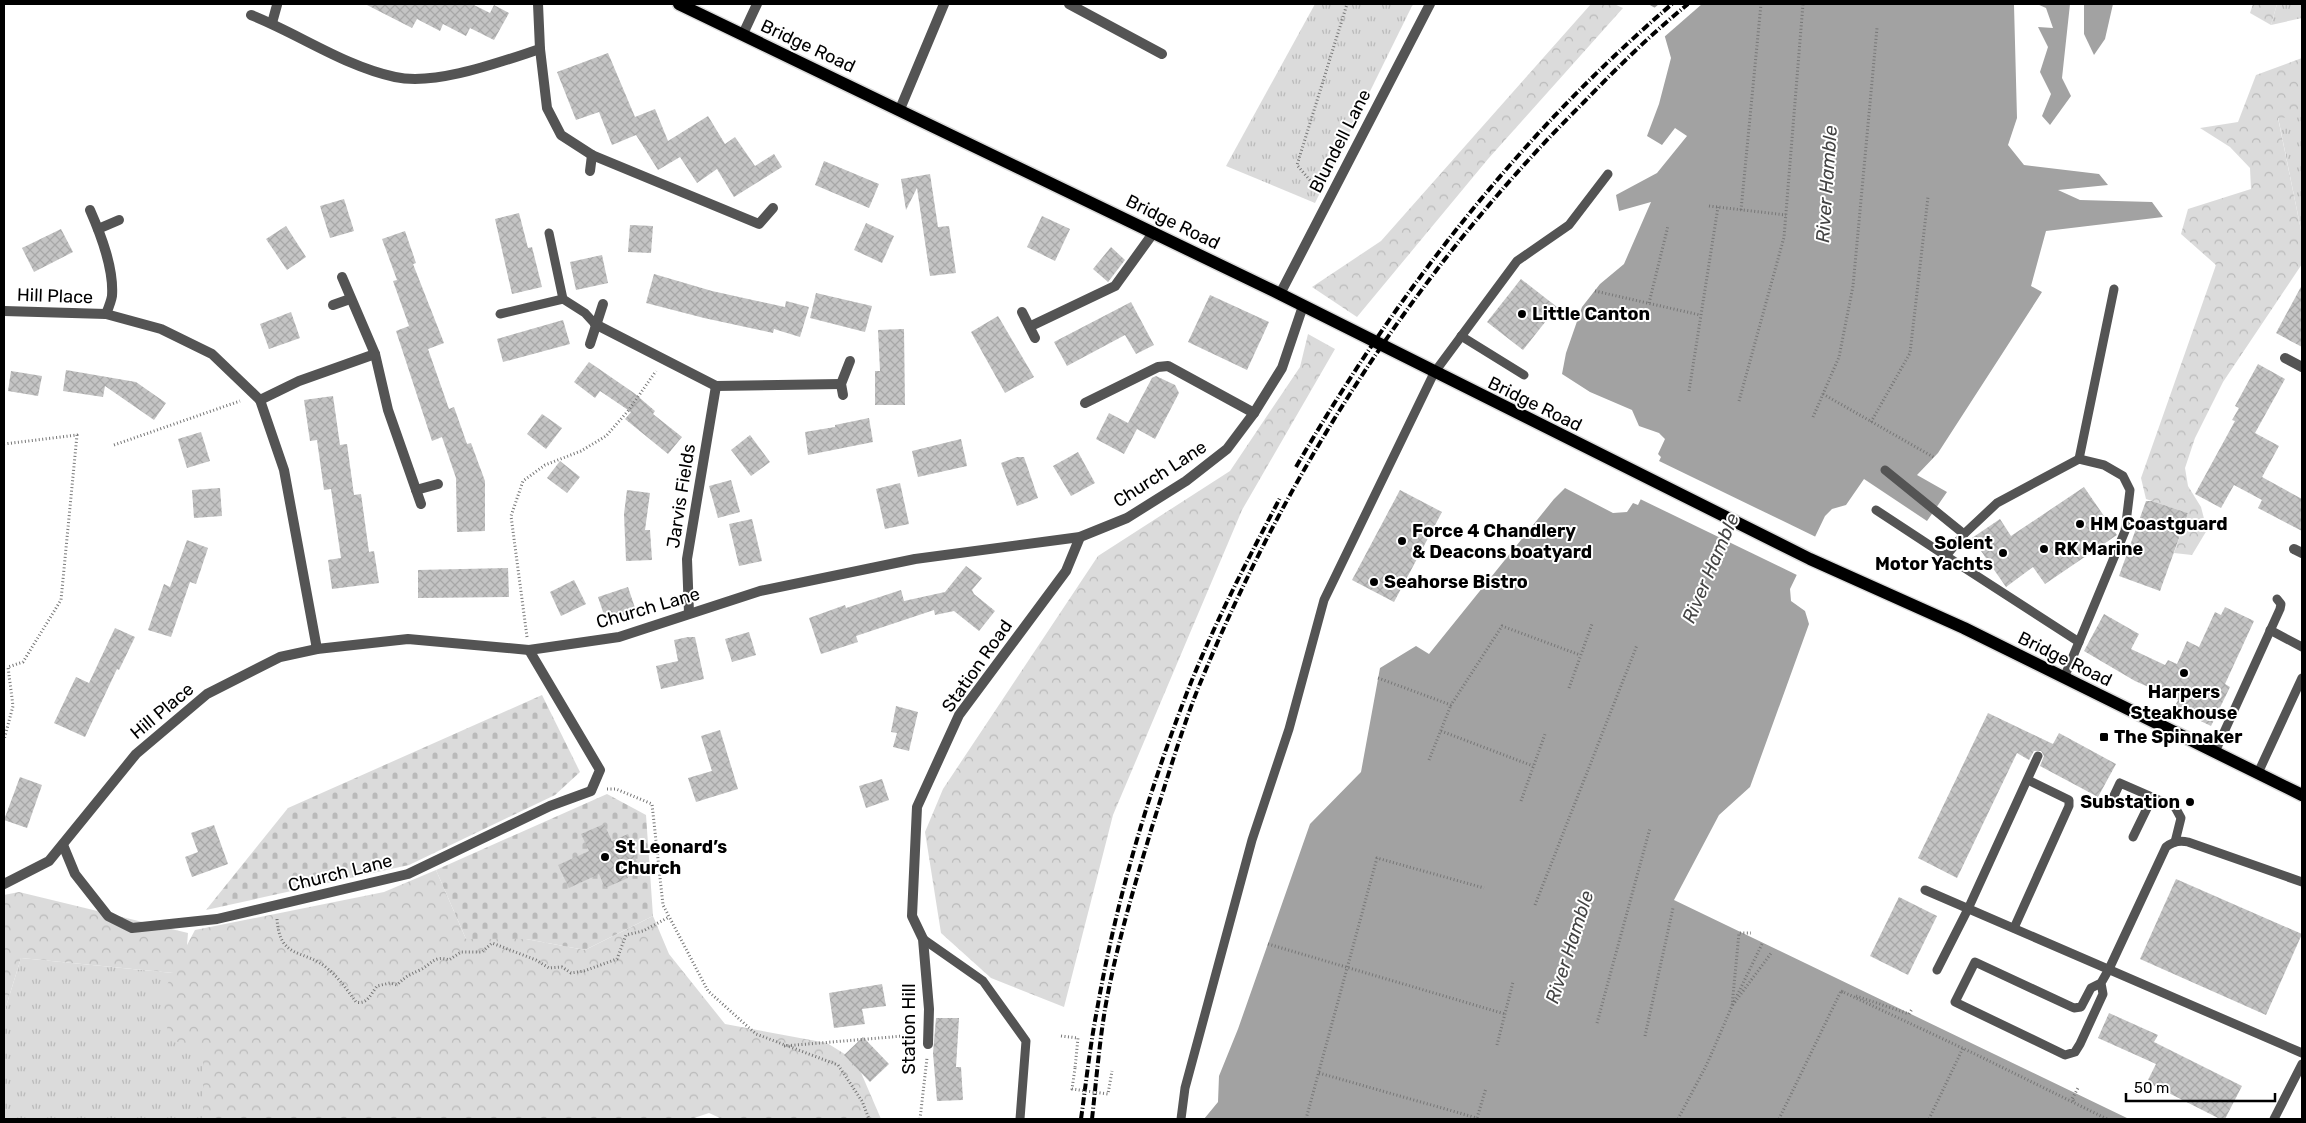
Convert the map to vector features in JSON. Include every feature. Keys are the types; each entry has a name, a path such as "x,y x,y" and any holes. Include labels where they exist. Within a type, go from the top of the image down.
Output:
{"main road":[{"name":"Bridge Road","path":"679,4 1154,232 1810,559 1964,628 2302,795"}],"street":[{"path":"538,4 540,49 547,108 561,135 592,154 759,224 773,208"},
{"path":"743,34 757,4"},
{"path":"900,109 944,4"},
{"path":"1069,4 1162,54"},
{"name":"Blundell Lane","path":"1280,294 1430,4"},
{"path":"272,23 277,5"},
{"path":"251,15 272,23 364,68 397,78 440,77 540,49"},
{"path":"590,171 592,154"},
{"name":"Hill Place","path":"90,210 109,268 112,296 106,314"},
{"path":"98,230 119,220"},
{"path":"1031,326 1115,286 1154,232"},
{"path":"342,277 375,354 388,410 420,504"},
{"path":"333,305 350,299"},
{"path":"590,344 603,304"},
{"name":"Church Lane","path":"529,650 618,637 760,591 915,559 1080,537 1127,518 1186,481 1227,449 1254,413 1282,368 1304,306"},
{"name":"Hill Place","path":"4,311 106,314 161,329 212,354 257,398 284,470 317,649"},
{"path":"1022,312 1031,326 1035,338"},
{"path":"595,324 716,386 841,384"},
{"path":"257,398 375,354"},
{"path":"2285,358 2302,367"},
{"path":"843,395 841,384 850,362"},
{"path":"1085,403 1158,367 1168,366 1254,413"},
{"name":"Jarvis Fields","path":"689,613 687,559 716,386"},
{"path":"416,490 438,484"},
{"name":"Station Road","path":"923,939 912,916 917,807 959,715 1066,571 1080,537"},
{"name":"Hill Place","path":"63,845 136,754 207,694 280,657 317,649 408,640 529,650"},
{"path":"529,650 600,770 591,791"},
{"name":"Church Lane","path":"63,845 76,874 108,916 132,928 217,919 408,874 550,806 591,791"},
{"path":"4,884 49,861 63,845"},
{"name":"Station Hill","path":"923,939 928,1039"}],"lane":[{"path":"1181,1119 1184,1088 1250,850 1289,730 1324,600 1434,373 1517,261 1570,225 1608,174"},
{"path":"549,233 563,299 585,313 595,324"},
{"path":"2079,459 2114,289"},
{"path":"500,314 563,299"},
{"path":"1461,336 1524,375"},
{"path":"1946,556 1964,534 1996,503 2079,459 2104,465 2123,476 2130,490 2125,531 2064,678"},
{"path":"1885,470 1964,534"},
{"path":"1876,510 2079,642"},
{"path":"2215,752 2280,609 2281,604 2277,599"},
{"path":"2270,630 2302,647"},
{"path":"2258,773 2302,678"},
{"path":"1937,970 1968,909 2038,756"},
{"path":"2014,928 2069,806 2069,800 2064,796 2028,780"},
{"path":"2111,802 2120,784 2175,807 2180,818 2175,842"},
{"path":"2133,837 2152,798"},
{"path":"2101,983 2103,994 2080,1044 2075,1052 2065,1056 1956,1002 1975,962 2078,1009 2081,1007 2091,988 2101,983 2109,969 2166,847 2175,842 2182,840 2302,882"},
{"path":"1924,890 2302,1053"},
{"path":"923,939 983,981 1026,1041 1020,1119"},
{"path":"2274,1119 2302,1064"}],"path":[{"path":"1328,201 1297,165 1346,4"},
{"path":"1741,210 1760,4"},
{"path":"1739,401 1784,237 1803,4"},
{"path":"1812,417 1824,394 1839,357 1853,286 1877,28"},
{"path":"1871,422 1910,353 1928,197"},
{"path":"1709,206 1786,215"},
{"path":"1689,391 1718,207"},
{"path":"1650,303 1668,226"},
{"path":"1595,290 1700,316"},
{"path":"529,650 512,516 523,481 546,465 581,451 606,436 628,411 664,360"},
{"path":"1824,394 1935,458"},
{"path":"114,445 257,398"},
{"path":"4,444 77,435 61,600 23,662 8,667 13,706 4,740"},
{"path":"1569,688 1592,624"},
{"path":"1429,760 1451,705 1502,626 1580,655"},
{"path":"1535,905 1637,645"},
{"path":"1378,678 1451,705"},
{"path":"1441,730 1533,766"},
{"path":"1521,801 1545,734"},
{"path":"591,791 616,789 652,804 663,905 708,991 756,1034 838,1065 862,1101 869,1119"},
{"path":"1597,1023 1650,828"},
{"path":"1306,1119 1377,858 1484,888"},
{"path":"276,906 278,935 290,950 300,956 315,959 329,970 356,1002 360,1003 366,1002 377,986 390,983 397,985 408,974 422,969 432,960 442,958 449,960 461,952 482,952 492,943 536,960 549,968 562,967 571,973 584,971 617,959 626,936 643,931 669,917"},
{"path":"1645,1036 1673,908"},
{"path":"1732,1006 1739,933 1751,933"},
{"path":"1268,944 1504,1014"},
{"path":"1678,1119 1707,1064 1762,944"},
{"path":"1732,1006 1772,952"},
{"path":"1497,1045 1513,982"},
{"path":"1841,991 1909,1014 1912,1009"},
{"path":"1841,991 1963,1048 2104,1119"},
{"path":"1779,1119 1841,991"},
{"path":"1061,1036 1078,1038 1072,1089 1108,1094 1112,1071"},
{"path":"784,1046 928,1039"},
{"name":"Station Hill","path":"920,1119 928,1039"},
{"path":"1929,1119 1963,1048"},
{"path":"1319,1073 1477,1118 1486,1088"},
{"path":"2078,1088 2072,1099 2104,1119"}],"green space":[{"path":"1315,4 1413,4 1315,203 1226,166"},
{"path":"1591,4 1614,4 1623,8 1488,159 1357,317 1312,287 1381,241"},
{"path":"2253,4 2277,4 2271,25 2250,13"},
{"path":"2277,4 2302,4 2302,18 2271,25"},
{"path":"2302,58 2302,117 2278,118 2302,235 2302,264 2223,382 2195,438 2185,468 2188,486 2201,507 2207,530 2192,555 2174,553 2188,513 2146,499 2141,478 2216,265 2181,234 2188,209 2251,189 2250,168 2230,147 2200,128 2238,122 2256,75"},
{"path":"2278,117 2302,117 2302,235"},
{"path":"1308,334 1335,349 1242,510 1113,815 1064,1007 991,978 941,933 925,832 943,789 1098,556 1230,471 1300,367"},
{"path":"542,695 580,772 555,795 409,865 206,910 288,808"},
{"path":"607,794 646,815 653,916 585,950 526,939 466,939 436,870"},
{"path":"436,870 466,939 526,939 585,950 653,916 669,954 725,1024 827,1043 856,1061 881,1119 722,1119 709,1113 691,1119 203,1119 203,1050 169,1039 162,995 173,973 21,958 4,1013 4,895 19,892 188,933 187,945 195,930 384,892"},
{"path":"21,958 173,973 203,1050 203,1119 4,1119 4,1013"}],"water":[{"name":"River Hamble","path":"1648,4 2017,4 2014,5 2017,118 2008,145 2024,165 2099,174 2108,185 2058,190 2080,200 2152,202 2163,217 2046,231 2031,286 2042,292 1938,453 1917,475 1947,492 1927,521 1864,479 1846,505 1832,509 1825,516 1790,589 1791,601 1805,611 1809,624 1750,787 1719,815 1674,900 2129,1119 1204,1119 1218,1102 1219,1076 1238,1029 1310,824 1361,772 1380,668 1416,646 1429,654 1554,499 1565,488 1613,513 1627,512 1633,503 1638,505 1661,457 1658,454 1665,439 1659,433 1639,426 1632,410 1590,392 1562,374 1566,353 1582,307 1600,284 1624,264 1651,202 1619,211 1616,195 1657,173 1687,136 1675,128 1662,145 1647,136 1659,104 1671,58 1657,9"},
{"path":"2037,4 2070,4 2062,78 2071,96 2050,125 2042,116 2051,94 2040,72 2048,47 2038,27 2053,28 2046,8"},
{"path":"2084,4 2113,4 2105,39 2094,55 2084,34"}],"pier":[{"path":"1659,4 1702,4 1663,38 1653,9"},
{"path":"1657,460 1818,538 1799,576 1638,498"}],"building":[{"path":"365,4 472,4 490,13 494,5 509,13 494,40 470,28 466,36 443,24 440,31 417,19 412,28"},
{"path":"608,53 635,117 655,109 668,141 708,116 725,144 735,137 755,166 774,154 782,167 734,197 717,169 697,183 680,157 658,170 636,135 612,145 599,112 576,120 557,72"},
{"path":"824,161 879,184 869,208 815,185"},
{"path":"930,174 938,227 949,226 956,273 930,276 917,188 906,210 901,179"},
{"path":"344,199 354,231 330,238 320,206"},
{"path":"519,213 528,248 532,247 542,287 512,294 495,219"},
{"path":"1042,216 1070,229 1055,261 1027,247"},
{"path":"866,223 894,236 882,263 854,250"},
{"path":"630,225 653,226 651,253 628,252"},
{"path":"286,226 306,257 287,270 266,239"},
{"path":"61,229 73,252 34,272 22,248"},
{"path":"405,231 416,263 413,264 444,343 428,349 449,409 454,407 467,444 471,443 485,481 485,531 457,532 456,478 442,437 432,441 396,331 409,326 393,281 397,280 382,239"},
{"path":"1111,247 1125,260 1108,282 1093,269"},
{"path":"602,255 608,283 576,290 570,262"},
{"path":"654,274 712,291 785,307 786,301 809,307 800,337 774,329 773,333 646,303"},
{"name":"Little Canton","path":"1521,279 1557,307 1523,350 1487,322"},
{"path":"2302,285 2302,347 2276,333"},
{"path":"816,293 872,306 865,332 810,318"},
{"path":"1210,295 1269,322 1247,370 1188,342"},
{"path":"1131,302 1154,345 1136,354 1125,335 1067,366 1054,342"},
{"path":"291,312 300,338 269,349 260,324"},
{"path":"998,316 1034,377 1005,393 971,332"},
{"path":"563,320 570,344 503,362 497,339"},
{"path":"904,329 905,405 875,405 875,371 880,371 878,330"},
{"path":"589,362 634,393 655,411 653,414 682,437 668,454 625,419 631,412 600,391 595,398 574,382"},
{"path":"2258,364 2285,379 2255,433 2279,446 2262,477 2302,499 2302,531 2258,508 2262,500 2234,485 2221,508 2195,494 2235,421 2232,420 2239,408 2235,406"},
{"path":"66,370 136,382 166,403 154,420 105,386 103,397 63,391"},
{"path":"11,371 42,376 38,396 8,391"},
{"path":"1156,376 1175,385 1179,393 1155,439 1137,429 1124,454 1096,439 1109,413 1128,423 1152,378"},
{"path":"333,396 340,445 347,444 354,495 361,494 369,552 374,551 379,583 332,589 328,560 341,558 331,489 324,490 317,440 310,441 304,400"},
{"path":"542,414 562,428 546,449 527,434"},
{"path":"869,418 873,442 808,455 805,432 835,427 835,425"},
{"path":"201,432 210,461 187,468 178,439"},
{"path":"750,435 770,462 751,476 731,450"},
{"path":"961,439 967,466 918,477 912,451"},
{"path":"1078,452 1095,483 1071,496 1053,466"},
{"path":"1017,457 1024,457 1038,498 1017,506 1001,463"},
{"path":"560,461 580,477 567,493 547,478"},
{"path":"731,480 740,512 718,518 709,486"},
{"path":"900,483 909,524 885,529 876,489"},
{"path":"2084,487 2117,535 2045,584 2033,567 2006,587 1972,538 2000,519 2011,536"},
{"path":"220,488 222,516 194,518 192,490"},
{"path":"627,490 650,493 645,530 650,530 652,560 626,561 624,514"},
{"path":"1400,490 1442,512 1394,602 1352,580"},
{"path":"2146,501 2152,501 2188,513 2160,591 2119,576"},
{"path":"752,519 762,561 739,566 729,524"},
{"path":"187,540 208,548 196,584 190,582 171,637 148,630 164,584 170,587"},
{"path":"966,566 982,578 972,590 974,594 995,611 979,631 954,611 935,615 934,610 856,636 858,642 821,654 809,618 845,605 846,608 901,590 904,601 945,592"},
{"path":"508,568 509,597 418,598 418,570"},
{"path":"574,580 586,604 561,616 550,592"},
{"path":"628,587 636,611 606,621 598,597"},
{"name":"Harpers Steakhouse","path":"2225,607 2254,621 2225,684 2230,687 2211,726 2174,708 2178,700 2135,681 2084,651 2104,614 2139,634 2131,649 2165,665 2168,660 2177,664 2187,641 2199,647 2215,612 2221,615"},
{"path":"115,628 135,637 119,670 117,669 85,737 54,723 76,677 89,683"},
{"path":"749,632 756,655 732,662 725,639"},
{"path":"695,637 704,679 661,689 656,666 678,661 674,640"},
{"path":"896,706 918,712 909,751 893,747 897,733 891,732"},
{"path":"1988,713 2053,744 2059,733 2116,764 2098,797 2040,766 2044,756 2041,751 2034,751 2029,760 2017,753 1957,878 1918,858"},
{"path":"720,730 738,789 696,802 688,778 712,771 701,736"},
{"path":"20,777 42,785 27,828 4,820"},
{"path":"882,779 889,800 866,808 859,786"},
{"name":"St Leonard’s Church","path":"604,824 612,841 628,834 636,851 633,853 637,862 624,868 628,878 605,888 599,874 569,888 558,865 589,851 581,834"},
{"path":"214,825 228,864 192,877 185,857 198,852 191,833"},
{"path":"2176,879 2302,934 2266,1015 2140,959"},
{"path":"1899,897 1937,916 1908,975 1870,956"},
{"path":"882,984 886,1006 862,1009 865,1024 834,1028 829,993"},
{"path":"2109,1013 2158,1035 2154,1042 2242,1086 2225,1119 2220,1119 2147,1082 2156,1064 2098,1038"},
{"path":"936,1018 959,1018 956,1067 961,1067 963,1100 937,1101 933,1053"},
{"path":"863,1037 889,1064 870,1082 844,1055"}],"railway":[{"path":"1296,467 1376,340 1464,219 1563,107 1616,54 1672,4"},
{"path":"1092,1119 1109,986 1126,917 1152,827 1197,691 1232,610 1271,530 1314,453 1361,377 1411,304 1465,233 1523,166 1584,102 1634,51 1688,4"},
{"path":"1081,1119 1092,1037 1105,969 1124,888 1147,808 1173,729 1198,665 1231,593 1280,498"}],"place":[{"name":"Little Canton","path":"1522,314"},
{"name":"HM Coastguard","path":"2080,524"},
{"name":"Force 4 Chandlery & Deacons boatyard","path":"1402,541"},
{"name":"RK Marine","path":"2044,549"},
{"name":"Solent Motor Yachts","path":"2003,553"},
{"name":"Seahorse Bistro","path":"1374,582"},
{"name":"Harpers Steakhouse","path":"2184,673"},
{"name":"The Spinnaker","path":"2104,737"},
{"name":"Substation","path":"2190,802"},
{"name":"St Leonard’s Church","path":"605,857"}]}
